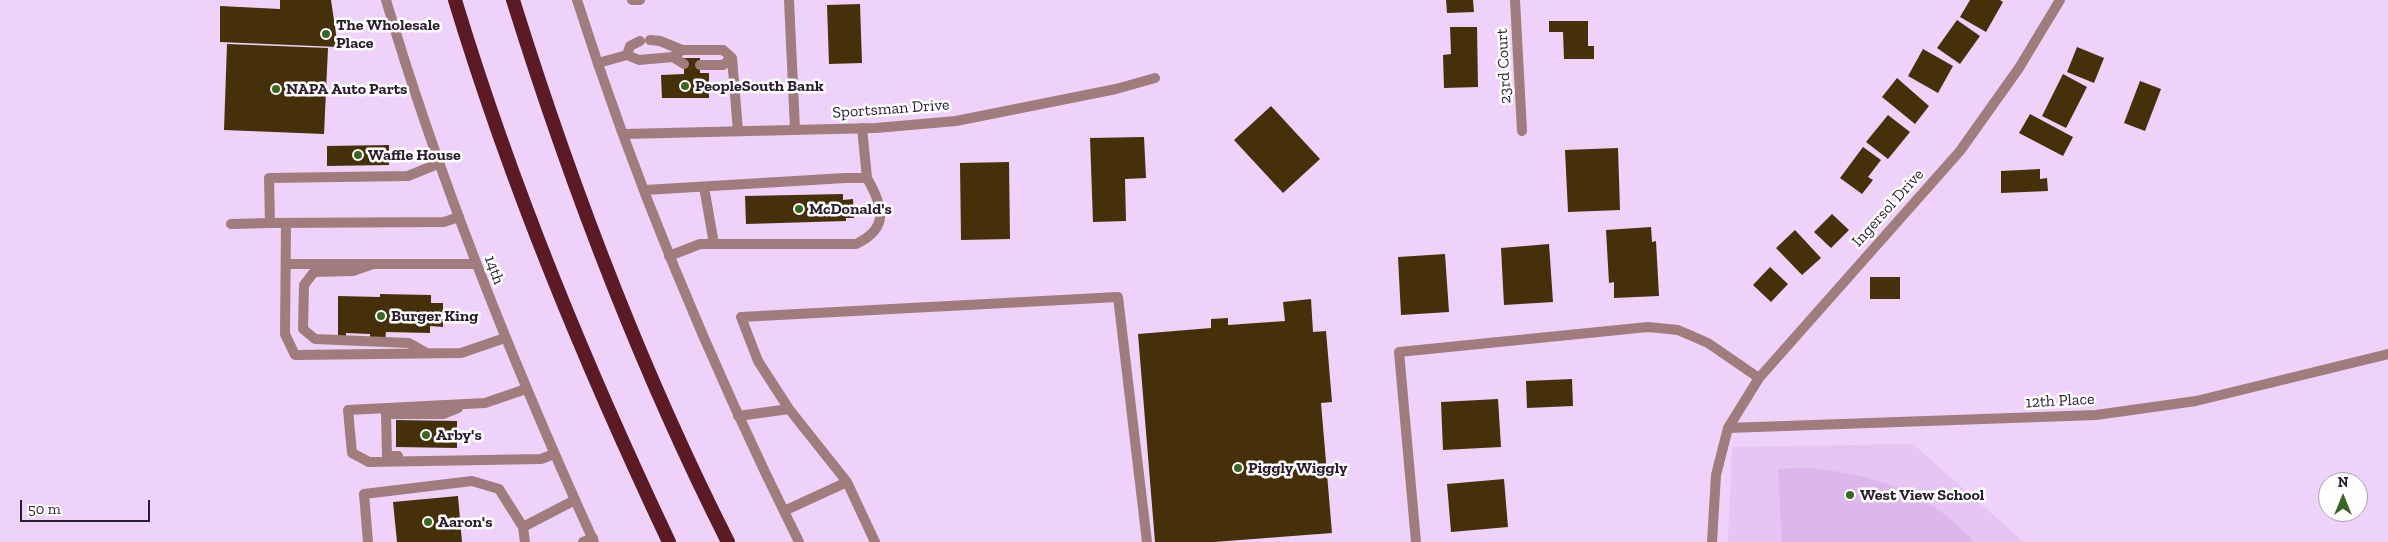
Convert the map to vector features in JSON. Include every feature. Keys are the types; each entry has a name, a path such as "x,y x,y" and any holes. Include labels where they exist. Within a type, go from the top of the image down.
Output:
{"highway":[{"path":"455,0 499,136 571,326 612,420 669,542"},
{"path":"513,0 571,175 614,289 662,402 728,542"}],"street":[{"name":"14th","path":"386,0 476,264 526,389 575,500 590,541"},
{"path":"577,0 598,63 669,256 701,334 738,416 799,542"},
{"path":"632,0 640,0"},
{"path":"789,0 795,129"},
{"name":"23rd Court","path":"1515,0 1522,131"},
{"name":"Ingersol Drive","path":"1712,542 1716,475 1728,428 1759,378 1960,151 2019,68 2060,0"},
{"path":"627,56 630,46 645,41 660,41 682,50 723,50 732,58 738,132"},
{"path":"598,63 627,56 639,60 673,57 682,50"},
{"path":"673,57 684,64"},
{"path":"700,65 723,65 732,58"},
{"name":"Sportsman Drive","path":"624,134 862,128 956,120 996,114 1116,89 1155,78"},
{"path":"669,256 700,244 856,244 869,237 876,230 881,213 880,201 867,178 862,128"},
{"path":"270,223 270,178 408,176 440,163"},
{"path":"645,190 867,178"},
{"path":"704,187 714,244"},
{"path":"231,224 444,222 459,217"},
{"path":"286,223 285,334 295,355 461,353 505,338"},
{"path":"286,264 476,264"},
{"path":"373,264 353,271 314,272 304,285 303,329 315,339 409,342 427,353"},
{"path":"874,542 848,482 789,409 758,361 740,318 1118,297 1148,542"},
{"path":"1416,542 1399,352 1648,327 1678,330 1708,343 1759,378"},
{"name":"12th Place","path":"1728,428 2096,415 2196,401 2388,354"},
{"path":"526,389 486,403 348,410 352,452 369,462 541,458 554,454"},
{"path":"466,404 443,414 386,414 387,456 461,456 470,460"},
{"path":"738,416 789,409"},
{"path":"368,542 364,494 472,481 499,488 523,527 524,542"},
{"path":"784,511 848,482"},
{"path":"523,527 575,500"}],"shaded area":[{"name":"West View School","path":"1913,444 2024,542 1728,542 1732,447"},
{"path":"1812,468 1859,476 1901,489 1939,510 1974,542 1782,542 1778,469"}],"building":[{"path":"280,0 331,0 338,47 220,42 220,6 280,9"},
{"path":"1446,0 1473,0 1474,12 1447,13"},
{"path":"1970,0 2000,0 2003,2 1986,32 1960,17"},
{"path":"860,4 862,63 829,64 827,5"},
{"path":"1957,20 1980,36 1960,64 1937,48"},
{"path":"1549,21 1588,21 1588,46 1594,46 1594,59 1564,59 1563,32 1549,32"},
{"path":"1450,27 1477,27 1478,87 1444,88 1443,55 1451,54"},
{"name":"NAPA Auto Parts","path":"227,44 328,48 324,134 224,130"},
{"path":"2077,47 2104,58 2094,83 2067,72"},
{"path":"1923,49 1953,66 1938,93 1908,76"},
{"name":"PeopleSouth Bank","path":"684,58 700,58 700,73 709,73 709,98 662,98 661,75 684,74"},
{"path":"2063,74 2087,87 2066,128 2042,116"},
{"path":"1897,78 1929,106 1915,124 1882,97"},
{"path":"2140,81 2161,89 2145,131 2124,123"},
{"path":"1271,106 1320,159 1283,193 1234,140"},
{"path":"2030,114 2073,137 2063,156 2019,133"},
{"path":"1888,115 1910,132 1888,159 1866,142"},
{"path":"1144,137 1146,178 1125,179 1126,221 1093,222 1090,138"},
{"name":"Waffle House","path":"389,145 389,165 327,166 327,146"},
{"path":"1863,147 1881,160 1868,177 1873,180 1862,194 1840,178"},
{"path":"1618,148 1620,210 1568,212 1565,150"},
{"path":"1009,162 1010,239 961,240 960,163"},
{"path":"2040,169 2040,179 2047,178 2048,191 2001,193 2001,171"},
{"name":"McDonald's","path":"843,194 843,200 853,199 854,218 846,218 846,221 746,224 745,196"},
{"path":"1832,214 1849,230 1831,248 1814,232"},
{"path":"1651,227 1652,242 1656,241 1659,296 1614,298 1614,282 1609,283 1606,230"},
{"path":"1795,230 1821,258 1802,275 1776,248"},
{"path":"1549,244 1553,302 1504,305 1501,248"},
{"path":"1445,254 1449,312 1401,315 1398,257"},
{"path":"1770,267 1788,284 1771,302 1753,285"},
{"path":"1870,277 1900,277 1900,299 1870,299"},
{"path":"380,294 431,295 431,303 443,303 443,327 430,326 430,333 386,332 385,340 370,340 370,334 346,333 346,340 338,340 338,296 380,297"},
{"name":"Piggly Wiggly","path":"1311,299 1313,332 1326,331 1332,402 1321,403 1332,533 1214,542 1155,542 1138,334 1211,328 1211,319 1228,318 1228,325 1285,321 1283,302"},
{"path":"1572,379 1573,406 1527,408 1526,381"},
{"path":"1498,399 1501,447 1443,450 1441,402"},
{"path":"396,420 457,421 457,448 396,447"},
{"path":"1504,479 1508,527 1451,532 1447,484"},
{"name":"Aaron's","path":"458,496 462,542 397,542 393,502"}],"place":[{"name":"The Wholesale Place","path":"326,34"},
{"name":"PeopleSouth Bank","path":"685,86"},
{"name":"NAPA Auto Parts","path":"276,89"},
{"name":"Waffle House","path":"358,155"},
{"name":"McDonald's","path":"799,209"},
{"name":"Burger King","path":"381,316"},
{"name":"Arby's","path":"426,435"},
{"name":"Piggly Wiggly","path":"1238,468"},
{"name":"West View School","path":"1850,495"},
{"name":"Aaron's","path":"428,522"}]}
